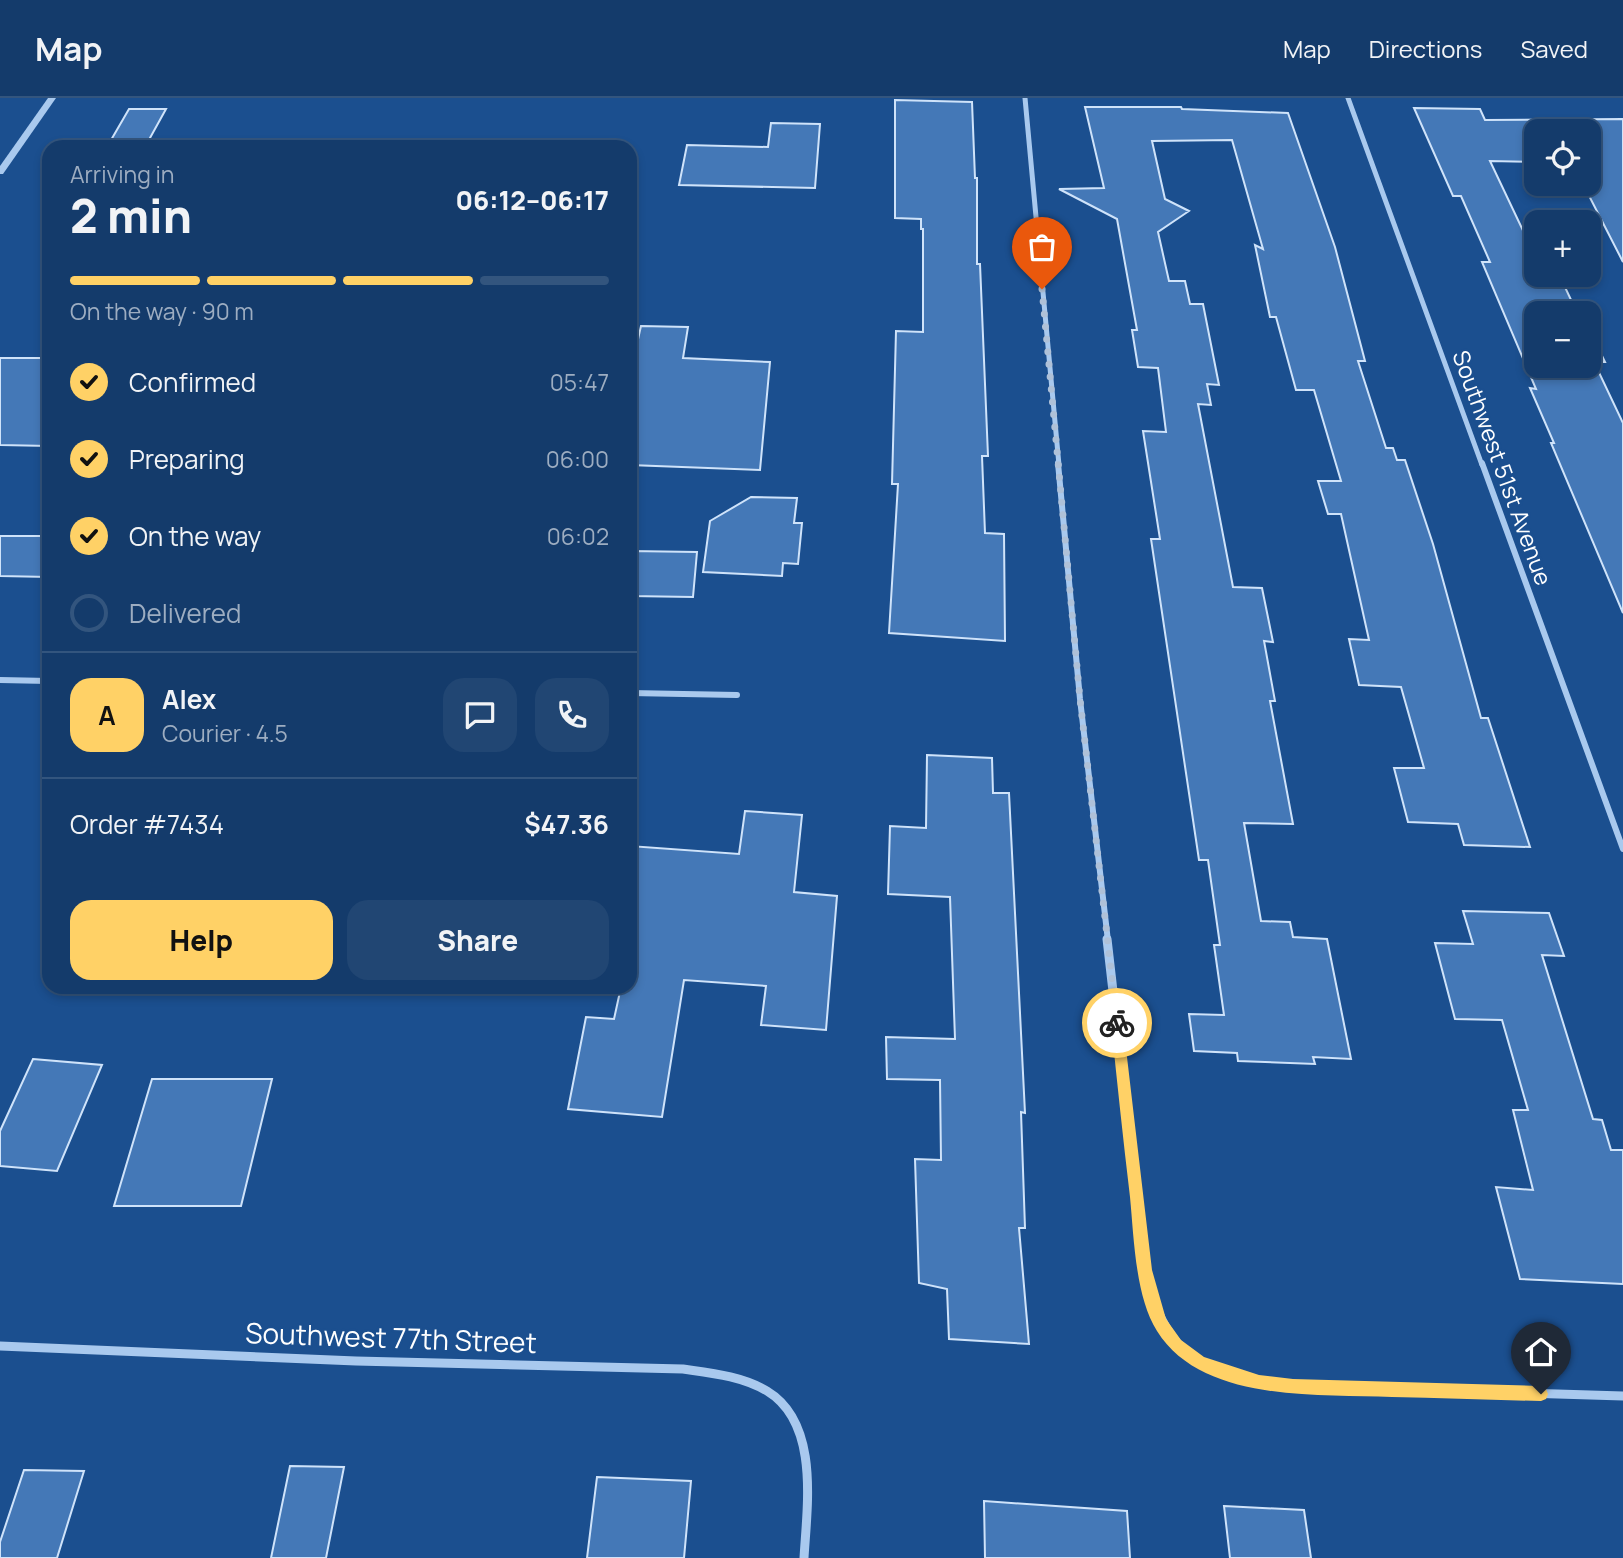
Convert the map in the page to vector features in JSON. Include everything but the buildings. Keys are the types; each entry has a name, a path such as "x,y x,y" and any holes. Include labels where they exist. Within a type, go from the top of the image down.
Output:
{"street":[{"path":"0,172 52,98"},
{"path":"1025,98 1080,699 1145,1270 1150,1298 1157,1315 1176,1345 1199,1362 1227,1374 1293,1386 1623,1396"},
{"name":"Southwest 51st Avenue","path":"1348,98 1623,849"},
{"path":"0,680 42,681"},
{"path":"637,693 737,695"},
{"name":"Southwest 77th Street","path":"0,1346 356,1361 683,1369 733,1378 757,1386 776,1397 789,1411 805,1461 804,1558"}],"way so far":[{"path":"1042,289 1080,699 1117,1023"}],"route":[{"path":"1117,1023 1150,1298 1161,1324 1176,1345 1199,1362 1227,1374 1259,1382 1293,1386 1541,1394"}]}
